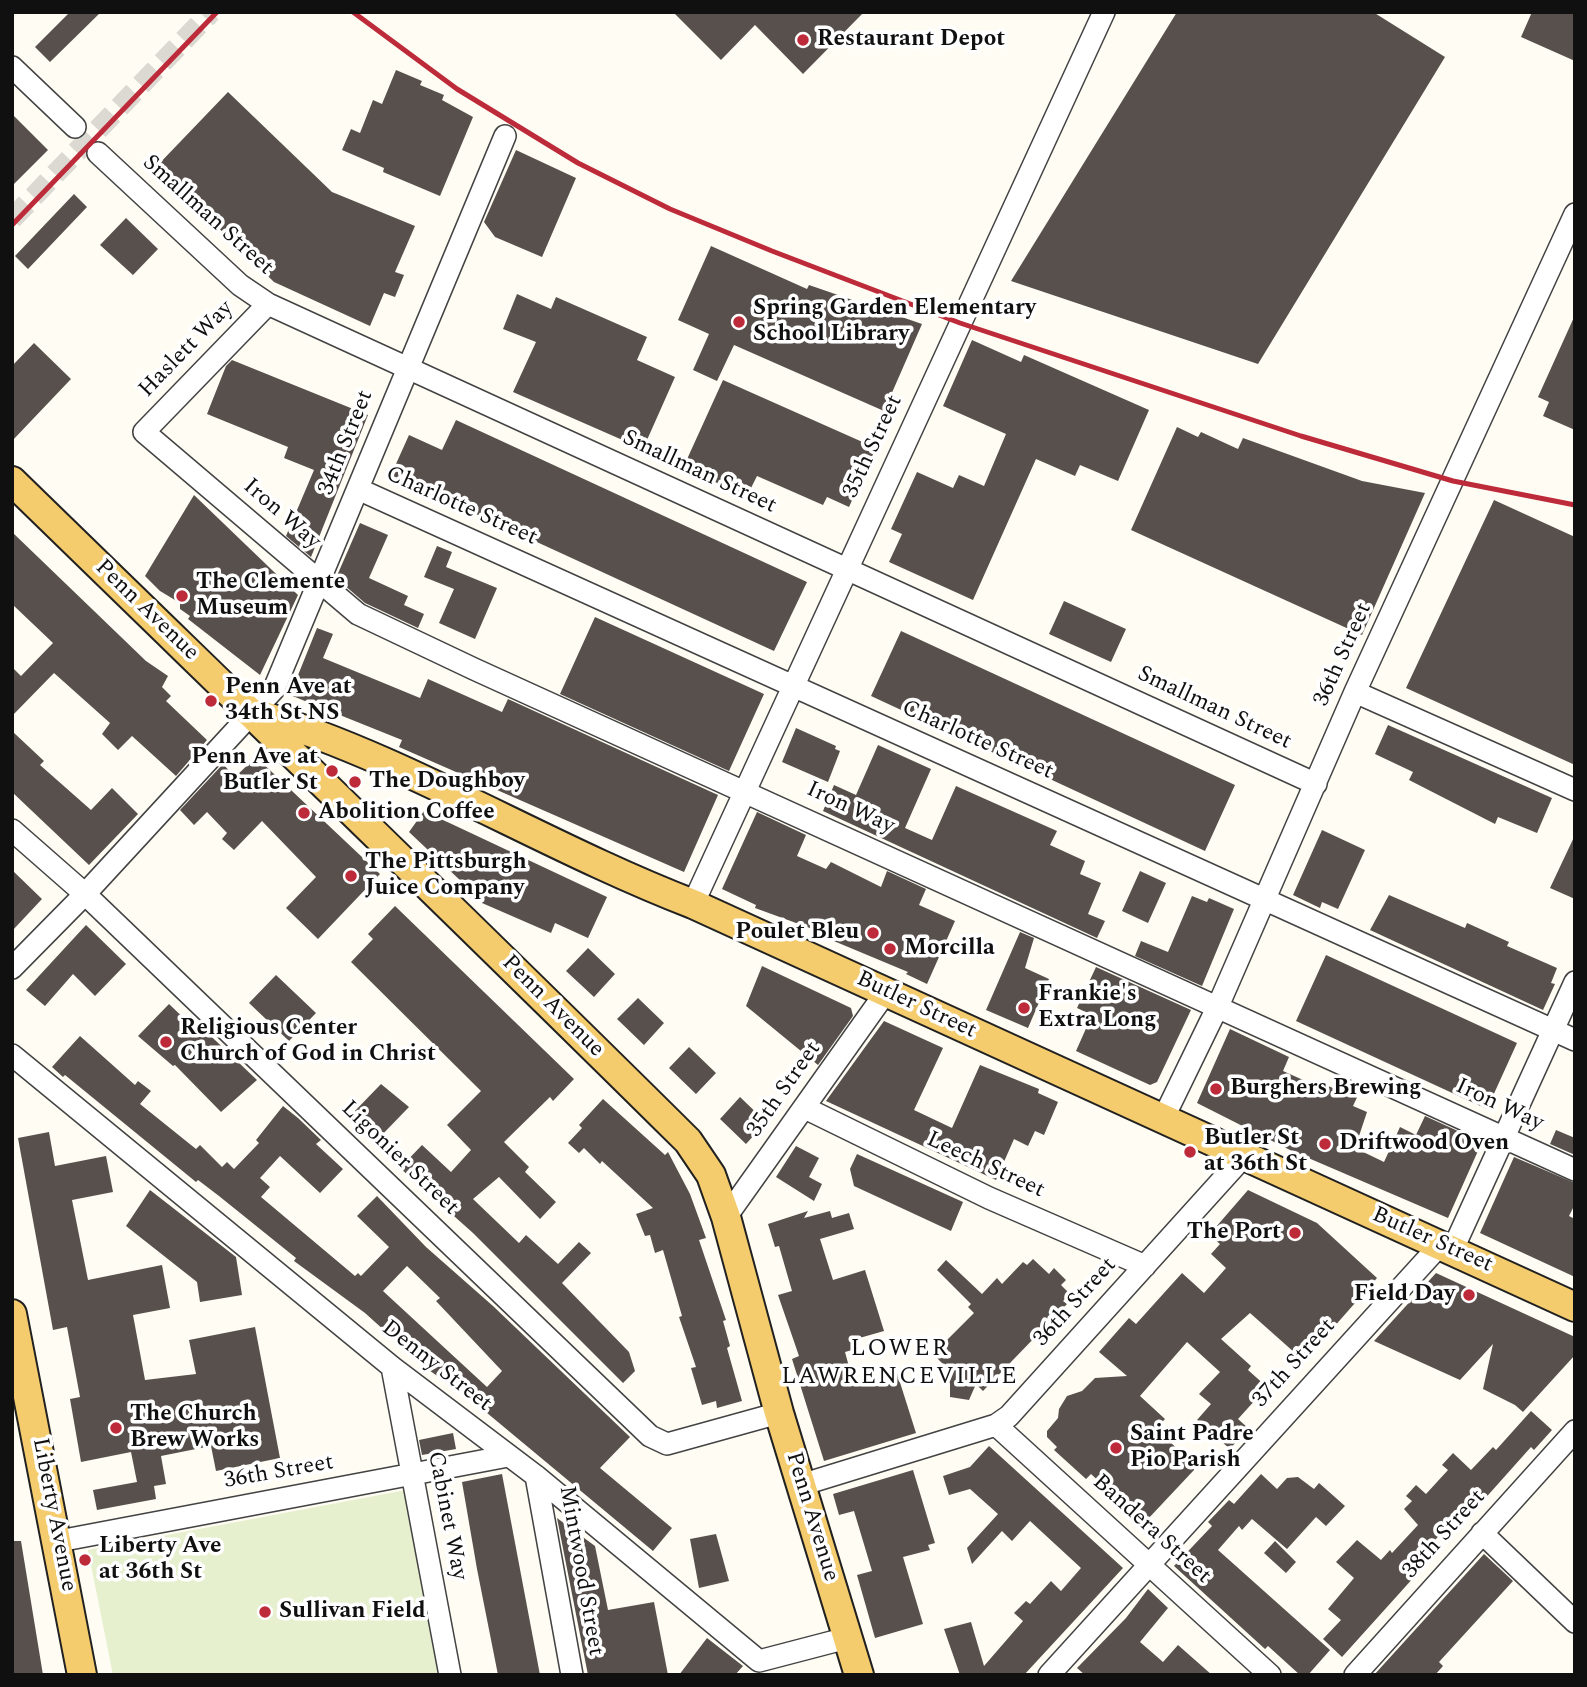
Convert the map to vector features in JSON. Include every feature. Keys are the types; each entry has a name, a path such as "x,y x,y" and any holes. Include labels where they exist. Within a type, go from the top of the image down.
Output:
{"main road":[{"name":"Penn Avenue","path":"12,481 143,610 254,713 688,1141 710,1175 726,1217 779,1413 859,1675"},
{"name":"Butler Street","path":"254,713 320,733 638,883 693,904 1575,1307"},
{"name":"Liberty Avenue","path":"12,1314 59,1541 82,1675"}],"street":[{"name":"35th Street","path":"693,904 845,569 1104,12"},
{"path":"12,67 75,127"},
{"name":"34th Street","path":"12,968 85,894 274,689 505,136"},
{"name":"Smallman Street","path":"98,153 240,285 268,304 1315,784"},
{"name":"36th Street","path":"1163,1119 1217,1006 1355,692 1575,214"},
{"name":"Haslett Way","path":"144,432 268,304"},
{"name":"Iron Way","path":"144,432 358,614 474,670 745,790 1575,1170"},
{"name":"Charlotte Street","path":"358,489 1575,1040"},
{"path":"1355,692 1575,790"},
{"name":"Ligonier Street","path":"12,830 85,894 650,1436 667,1444 779,1413"},
{"name":"37th Street","path":"1049,1675 1149,1564 1446,1248 1504,1137 1575,982"},
{"name":"35th Street","path":"726,1217 886,992"},
{"name":"Denny Street","path":"12,1055 392,1367 536,1476 759,1661 847,1639"},
{"name":"Leech Street","path":"804,1108 989,1198 1146,1266"},
{"name":"36th Street","path":"801,1485 996,1425 1009,1416 1244,1156"},
{"name":"Cabinet Way","path":"392,1367 450,1675"},
{"name":"Bandera Street","path":"996,1425 1270,1675"},
{"name":"38th Street","path":"1355,1675 1575,1431"},
{"name":"36th Street","path":"59,1541 508,1456"},
{"name":"Mintwood Street","path":"536,1476 572,1675"},
{"path":"1482,1533 1575,1622"}],"green space":[{"name":"Sullivan Field","path":"406,1490 441,1675 113,1675 88,1550"}],"building":[{"path":"70,12 101,12 50,62 35,47"},
{"name":"Restaurant Depot","path":"673,12 864,12 803,74 755,25 721,60"},
{"path":"1177,12 1373,12 1445,57 1258,364 1011,281"},
{"path":"1532,12 1575,12 1575,61 1521,37"},
{"path":"396,70 422,81 420,85 444,95 442,100 473,117 440,196 383,172 384,168 342,150 351,129 360,133 373,100 382,104"},
{"path":"228,92 332,192 415,226 395,272 404,275 395,297 384,293 370,326 274,282 156,167"},
{"path":"12,114 48,150 12,186"},
{"path":"516,150 576,178 542,257 495,237 484,222"},
{"path":"74,194 87,207 28,269 15,256"},
{"path":"126,218 158,249 133,275 100,245"},
{"path":"711,246 807,289 809,285 922,324 884,411 734,345 717,381 693,370 709,334 678,320"},
{"path":"517,294 551,309 556,297 647,337 637,360 675,377 643,449 513,392 536,342 503,329"},
{"path":"1575,315 1575,430 1543,416 1549,402 1538,397"},
{"path":"972,340 1021,362 1024,355 1149,410 1118,481 1080,465 1075,476 1036,459 973,600 889,562 902,534 891,529 917,472 953,488 959,475 984,486 1006,434 943,406"},
{"path":"34,343 71,379 12,441 12,366"},
{"path":"232,360 368,415 311,557 286,536 314,470 284,458 288,447 207,414 226,366"},
{"path":"723,380 876,448 849,507 827,497 823,505 757,476 747,496 683,468"},
{"path":"456,420 807,582 774,651 391,475 409,435 442,450"},
{"path":"1177,427 1198,437 1201,432 1238,449 1243,438 1362,481 1425,493 1362,635 1131,530"},
{"path":"194,495 298,595 260,675 188,619 190,616 180,609 180,603 160,591 145,576"},
{"path":"1494,500 1575,537 1575,765 1406,688"},
{"path":"360,523 388,535 369,578 408,596 404,605 424,614 418,628 365,603 336,578"},
{"path":"12,532 146,661 168,676 162,687 171,696 166,701 207,740 176,776 132,736 118,750 102,734 110,723 54,673 12,716 12,667 21,676 53,643 12,604"},
{"path":"437,546 452,552 446,567 497,588 475,639 439,623 454,589 424,577"},
{"path":"1064,601 1126,629 1111,662 1049,634"},
{"path":"595,617 764,694 729,771 560,694"},
{"path":"317,628 333,634 323,658 420,698 428,679 502,712 508,699 718,795 684,872 399,747 402,740 290,695"},
{"path":"901,631 1235,785 1205,851 871,696"},
{"path":"1388,725 1552,798 1537,833 1498,817 1495,824 1409,780 1413,772 1375,754"},
{"path":"796,728 836,746 835,749 840,751 828,782 782,762"},
{"path":"12,731 44,761 40,765 91,810 112,788 138,814 89,865 12,792"},
{"path":"878,745 931,769 905,828 932,840 956,786 1057,831 1050,845 1085,861 1080,874 1101,883 1088,914 1105,921 1097,938 823,811 834,785 856,795"},
{"path":"256,757 380,874 318,939 286,908 316,877 262,821 234,850 222,839 227,833 207,812 194,825 180,810 223,764 235,777"},
{"path":"424,811 607,897 588,938 555,923 551,933 482,903 484,898 466,880 463,883 409,832"},
{"path":"757,812 806,835 797,856 826,869 831,862 881,887 887,871 926,889 919,905 955,921 927,984 906,974 908,972 817,934 818,931 755,908 756,905 722,889"},
{"path":"1322,830 1365,850 1338,909 1322,902 1320,908 1293,895"},
{"path":"1575,835 1575,899 1550,888"},
{"path":"12,870 42,899 12,931"},
{"path":"1140,871 1166,883 1148,923 1122,911"},
{"path":"1389,895 1465,928 1467,923 1509,942 1507,946 1557,968 1551,983 1555,984 1543,1010 1370,930"},
{"path":"1192,896 1207,902 1209,898 1234,909 1202,986 1135,956 1141,941 1168,952"},
{"path":"395,906 574,1079 553,1101 550,1097 504,1142 529,1167 525,1172 556,1202 540,1219 499,1177 473,1199 519,1243 526,1235 558,1264 579,1242 591,1253 562,1283 629,1352 635,1371 623,1383 473,1233 400,1168 422,1145 451,1172 471,1150 447,1125 481,1091 351,962 373,939 368,934"},
{"path":"86,925 126,964 95,996 73,974 45,1006 26,990"},
{"path":"1020,932 1034,938 1025,968 1049,979 1028,1028 986,1010"},
{"path":"588,948 615,974 594,997 566,971"},
{"path":"1326,955 1517,1043 1487,1109 1296,1021"},
{"path":"762,966 851,1008 853,1016 818,1065 746,1006"},
{"path":"1096,967 1191,1010 1157,1082 1150,1085 1076,1051 1092,1015 1077,1008"},
{"path":"276,975 316,1013 289,1041 249,1003"},
{"path":"638,998 664,1023 644,1045 617,1019"},
{"path":"169,1004 191,1025 195,1021 257,1080 221,1112 175,1065 138,1036"},
{"path":"884,1021 943,1048 914,1110 952,1128 980,1065 1039,1089 1038,1093 1058,1102 1044,1135 1035,1131 1028,1146 1014,1139 996,1180 826,1101"},
{"path":"1230,1029 1289,1057 1283,1071 1321,1088 1326,1085 1342,1092 1346,1084 1360,1091 1353,1106 1367,1112 1355,1148 1384,1162 1400,1127 1416,1135 1425,1116 1482,1142 1448,1218 1292,1151 1197,1103"},
{"path":"80,1036 135,1085 138,1081 151,1091 140,1104 196,1149 200,1145 222,1167 227,1162 234,1169 259,1143 256,1140 283,1106 321,1140 316,1144 343,1169 320,1193 280,1156 260,1178 270,1187 261,1197 355,1276 358,1273 361,1276 389,1247 357,1216 377,1196 426,1247 493,1306 630,1437 600,1468 672,1528 653,1551 445,1378 443,1380 426,1368 365,1313 294,1261 296,1258 219,1196 198,1180 196,1182 52,1067","holes":["407,1266 440,1298 436,1301 502,1371 487,1387 383,1291"]},
{"path":"689,1047 716,1073 696,1094 669,1068"},
{"path":"381,1084 409,1107 378,1139 352,1114"},
{"path":"740,1097 766,1122 746,1144 720,1119"},
{"path":"603,1099 665,1155 668,1152 690,1194 706,1238 699,1240 726,1320 723,1321 730,1346 727,1348 742,1401 717,1408 716,1401 702,1405 691,1368 696,1367 679,1317 682,1316 663,1250 655,1253 650,1235 645,1236 636,1214 653,1208 602,1161 600,1164 584,1148 579,1153 568,1143 582,1128 579,1125"},
{"path":"1556,1130 1575,1138 1575,1155 1550,1144"},
{"path":"49,1132 55,1166 106,1156 113,1192 72,1200 88,1280 162,1265 170,1308 133,1315 145,1380 196,1374 189,1340 255,1327 280,1458 216,1471 211,1446 161,1456 166,1484 154,1486 156,1499 97,1510 93,1490 137,1482 131,1452 81,1462 70,1399 80,1397 67,1327 53,1330 18,1138"},
{"path":"796,1146 819,1158 809,1177 822,1184 814,1201 776,1177"},
{"path":"857,1154 963,1202 951,1231 854,1186 850,1169"},
{"path":"1514,1157 1575,1183 1575,1204 1569,1216 1575,1219 1575,1277 1480,1233"},
{"path":"150,1190 236,1257 242,1295 200,1302 197,1282 126,1226"},
{"path":"1248,1190 1317,1223 1377,1278 1304,1361 1250,1313 1221,1339 1251,1366 1248,1370 1267,1387 1238,1419 1248,1428 1230,1449 1197,1420 1211,1404 1199,1394 1220,1372 1187,1342 1140,1396 1165,1419 1156,1429 1183,1454 1193,1459 1194,1470 1147,1520 1136,1521 1131,1511 1091,1474 1086,1479 1054,1450 1057,1447 1047,1437 1047,1431 1058,1418 1059,1409 1067,1396 1082,1391 1095,1378 1127,1376 1099,1352 1129,1318 1136,1324 1182,1273 1204,1293 1226,1268 1211,1254 1220,1244 1209,1235"},
{"path":"808,1211 804,1218 830,1211 832,1218 849,1213 854,1229 820,1239 833,1280 865,1270 884,1331 856,1339 859,1348 845,1352 854,1385 897,1373 916,1433 824,1461 792,1359 799,1356 778,1295 792,1291 779,1246 775,1247 768,1224"},
{"path":"1033,1259 1049,1274 1054,1268 1066,1280 1061,1285 1070,1294 1063,1301 1067,1304 983,1391 976,1384 969,1400 950,1397 950,1383 939,1372 945,1366 936,1357 942,1351 939,1348 974,1313 968,1307 971,1304 937,1270 946,1260 982,1294 997,1278 1002,1284 1023,1262 1027,1265"},
{"path":"1436,1273 1575,1337 1575,1355 1523,1412 1483,1389 1493,1344 1460,1380 1374,1341"},
{"path":"1531,1411 1552,1430 1534,1450 1531,1447 1473,1512 1466,1507 1434,1541 1438,1545 1421,1563 1424,1566 1342,1657 1323,1639 1341,1620 1328,1609 1354,1578 1336,1562 1357,1540 1381,1560 1390,1550 1392,1553 1418,1525 1404,1509 1412,1501 1406,1496 1416,1485 1426,1494 1448,1470 1442,1465 1453,1453 1471,1470 1493,1447 1496,1450"},
{"path":"453,1433 456,1449 422,1455 419,1440"},
{"path":"989,1446 1123,1568 1024,1675 960,1675 944,1629 971,1622 984,1666 1023,1621 1014,1613 1026,1601 1030,1604 1051,1581 1061,1591 1081,1568 1030,1521 1012,1541 1002,1531 972,1564 967,1548 998,1514 970,1489 949,1495 943,1476 970,1467"},
{"path":"913,1470 935,1543 928,1545 930,1550 903,1557 923,1624 875,1638 857,1575 872,1571 854,1511 839,1515 833,1494"},
{"path":"502,1474 540,1675 498,1675 477,1569 462,1482"},
{"path":"1261,1474 1277,1489 1287,1478 1298,1477 1314,1489 1319,1483 1345,1506 1326,1526 1316,1517 1287,1549 1252,1519 1242,1530 1239,1526 1218,1550 1330,1650 1308,1675 1300,1675 1268,1646 1265,1649 1174,1566 1212,1526 1208,1522 1229,1500 1234,1504"},
{"path":"557,1518 595,1546 608,1610 654,1602 668,1675 588,1675"},
{"path":"716,1534 729,1581 699,1588 690,1539"},
{"path":"12,1541 21,1541 43,1675 12,1675"},
{"path":"1275,1541 1296,1562 1286,1573 1264,1553"},
{"path":"1484,1554 1513,1581 1439,1662 1443,1666 1435,1675 1374,1675"},
{"path":"1148,1589 1168,1608 1140,1642 1163,1662 1178,1645 1212,1675 1085,1675 1077,1668 1126,1618"},
{"path":"707,1638 743,1666 735,1675 679,1675"}],"tunnel":[{"path":"12,219 211,12"}],"railway":[{"path":"12,225 217,12"},
{"path":"353,12 457,89 578,163 670,209 772,251 960,323 1301,436 1453,481 1575,505"}],"place":[{"name":"Restaurant Depot","path":"803,40"},
{"name":"Spring Garden Elementary School Library","path":"739,322"},
{"name":"The Clemente Museum","path":"182,596"},
{"name":"Penn Ave at 34th St NS","path":"211,701"},
{"name":"Penn Ave at Butler St","path":"332,771"},
{"name":"The Doughboy","path":"355,782"},
{"name":"Abolition Coffee","path":"304,813"},
{"name":"The Pittsburgh Juice Company","path":"351,876"},
{"name":"Poulet Bleu","path":"873,933"},
{"name":"Morcilla","path":"890,949"},
{"name":"Frankie's Extra Long","path":"1024,1008"},
{"name":"Religious Center Church of God in Christ","path":"166,1042"},
{"name":"Burghers Brewing","path":"1216,1089"},
{"name":"Driftwood Oven","path":"1325,1144"},
{"name":"Butler St at 36th St","path":"1190,1152"},
{"name":"The Port","path":"1295,1233"},
{"name":"Field Day","path":"1469,1295"},
{"name":"The Church Brew Works","path":"116,1428"},
{"name":"Saint Padre Pio Parish","path":"1116,1448"},
{"name":"Liberty Ave at 36th St","path":"85,1560"},
{"name":"Sullivan Field","path":"265,1612"}],"district":[{"name":"LOWER LAWRENCEVILLE","path":"900,1364"}]}
